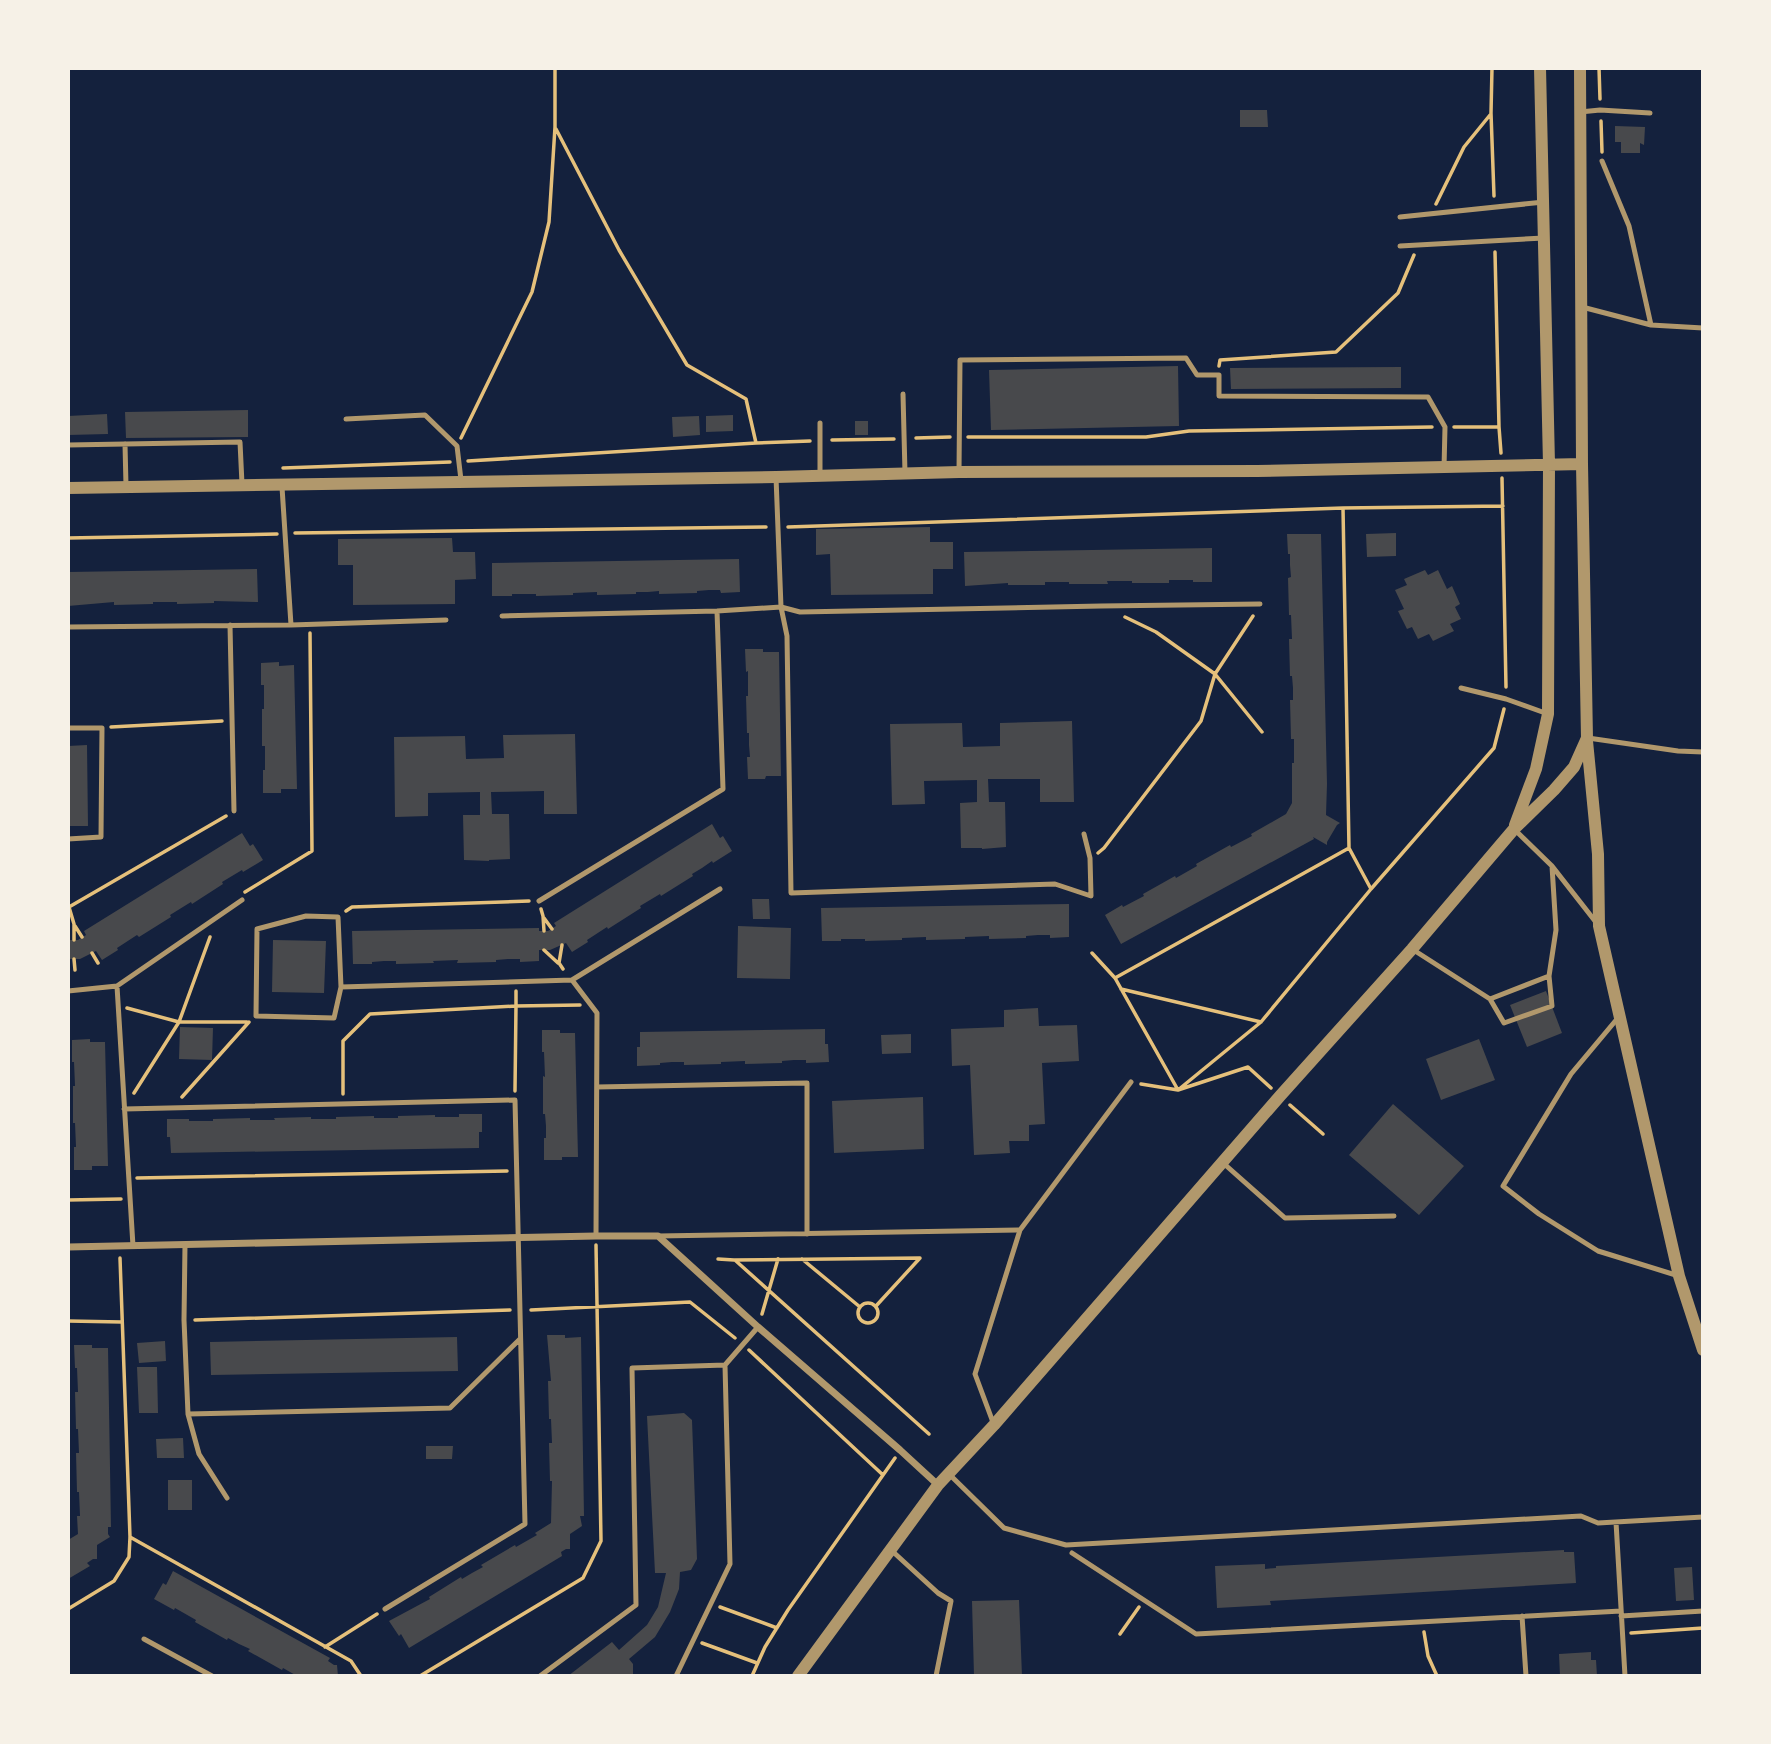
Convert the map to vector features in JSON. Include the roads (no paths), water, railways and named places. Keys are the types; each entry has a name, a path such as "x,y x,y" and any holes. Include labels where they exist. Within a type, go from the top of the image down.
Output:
{"street":[{"path":"1514,828 1536,769 1548,714 1549,464 1541,68"},
{"path":"1580,68 1587,737 1598,854 1599,926 1679,1276 1700,1333 1703,1350"},
{"path":"68,488 959,472 1243,472 1583,464"},
{"path":"798,1676 938,1485 994,1425 1222,1162 1412,949 1514,828 1574,767 1587,737"},
{"path":"68,1247 658,1237 938,1485"}],"lane":[{"path":"1580,111 1650,113"},
{"path":"1602,161 1629,226 1651,325"},
{"path":"1400,217 1544,202"},
{"path":"1400,246 1544,238"},
{"path":"1583,307 1651,325 1703,328"},
{"path":"959,472 960,360 1186,358 1197,375 1219,375 1219,397 1429,397 1445,427 1444,468"},
{"path":"903,394 905,473"},
{"path":"346,419 425,415 457,446 461,481"},
{"path":"820,423 820,475"},
{"path":"68,445 240,442 242,484"},
{"path":"125,444 127,487"},
{"path":"776,477 781,607 787,636 793,824 791,893 1055,884 1091,896 1090,858 1084,834"},
{"path":"282,484 291,625"},
{"path":"502,616 781,607 800,612 1260,604"},
{"path":"538,901 723,789 717,611"},
{"path":"68,627 446,621"},
{"path":"230,625 234,811"},
{"path":"1461,688 1506,699 1548,714"},
{"path":"68,728 102,728 101,837 68,839"},
{"path":"1587,737 1678,751 1703,752"},
{"path":"1514,828 1552,866 1599,926"},
{"path":"1412,949 1490,999 1504,1023 1552,1006 1549,976 1556,930 1552,866"},
{"path":"341,987 572,980 720,889"},
{"path":"68,991 117,986 242,900"},
{"path":"306,916 338,917 341,987 334,1018 256,1017 257,929 306,916"},
{"path":"1490,999 1549,976"},
{"path":"572,980 597,1013 596,1236"},
{"path":"117,986 133,1246"},
{"path":"1619,1017 1571,1074 1503,1186 1539,1214 1598,1251 1679,1276"},
{"path":"994,1425 975,1374 1020,1230 1131,1082"},
{"path":"597,1087 807,1083 807,1234"},
{"path":"124,1110 515,1100 525,1524 385,1609"},
{"path":"1222,1162 1285,1218 1394,1216"},
{"path":"658,1237 1020,1230"},
{"path":"185,1245 184,1320 188,1414 199,1454 227,1498"},
{"path":"676,1676 730,1564 725,1365 758,1327"},
{"path":"188,1414 450,1408 520,1339"},
{"path":"540,1676 636,1605 632,1368 725,1365"},
{"path":"949,1474 1004,1528 1066,1545 1581,1516 1598,1523 1703,1517"},
{"path":"1616,1522 1625,1676"},
{"path":"891,1550 938,1593 951,1601 936,1676"},
{"path":"1072,1553 1196,1634 1522,1616 1703,1611"},
{"path":"1522,1616 1526,1676"},
{"path":"145,1639 212,1676"}]}
